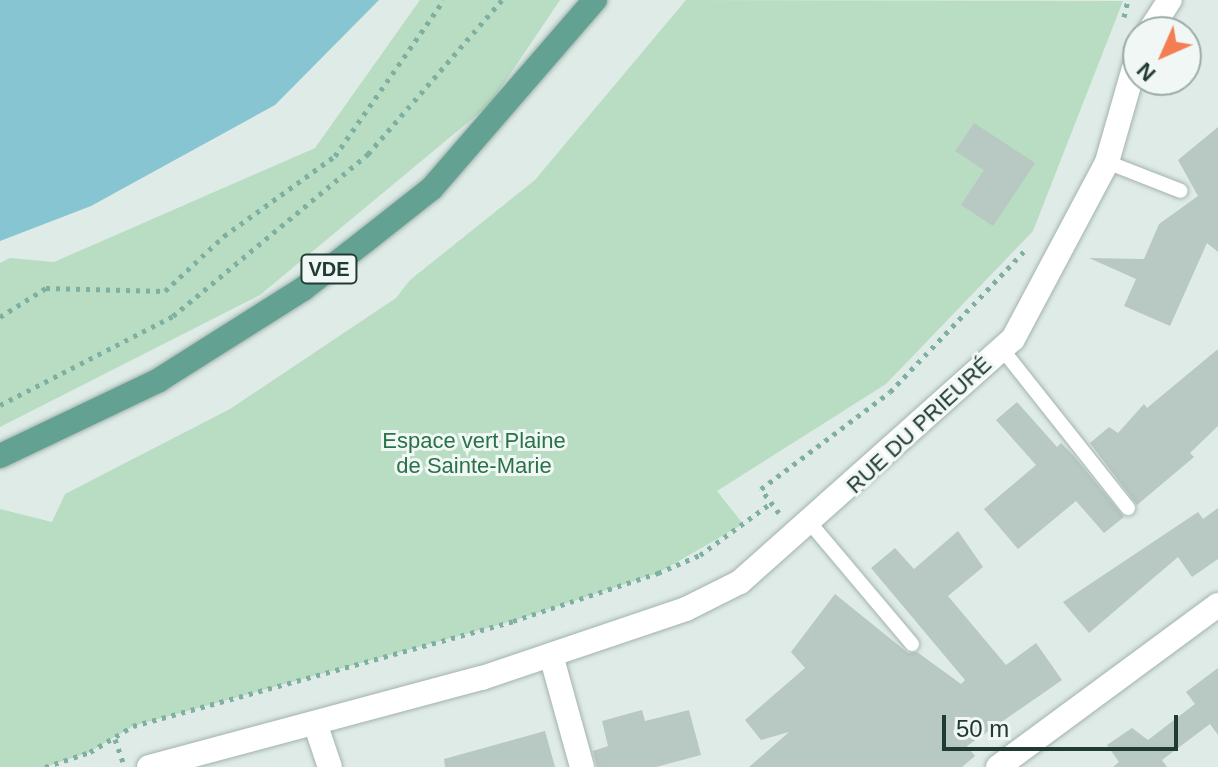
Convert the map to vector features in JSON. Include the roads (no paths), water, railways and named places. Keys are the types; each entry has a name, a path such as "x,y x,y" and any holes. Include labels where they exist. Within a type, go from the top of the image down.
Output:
{"main road":[{"name":"VDE","path":"0,456 159,380 303,289 432,188 595,0"}],"street":[{"name":"RUE DU PRIEURÉ","path":"149,767 551,655 686,609 740,582 804,530 1013,339 1107,162 1126,96"},
{"path":"998,767 1218,605"},
{"path":"551,655 582,767"},
{"path":"315,723 330,767"}],"lane":[{"path":"1107,162 1181,191"},
{"path":"1002,349 1128,508"},
{"path":"804,530 912,644"}],"water":[{"path":"0,0 379,0 275,105 91,206 0,241"}],"park label":[{"name":"Espace vert Plaine de Sainte-Marie","path":"474,452"}]}
